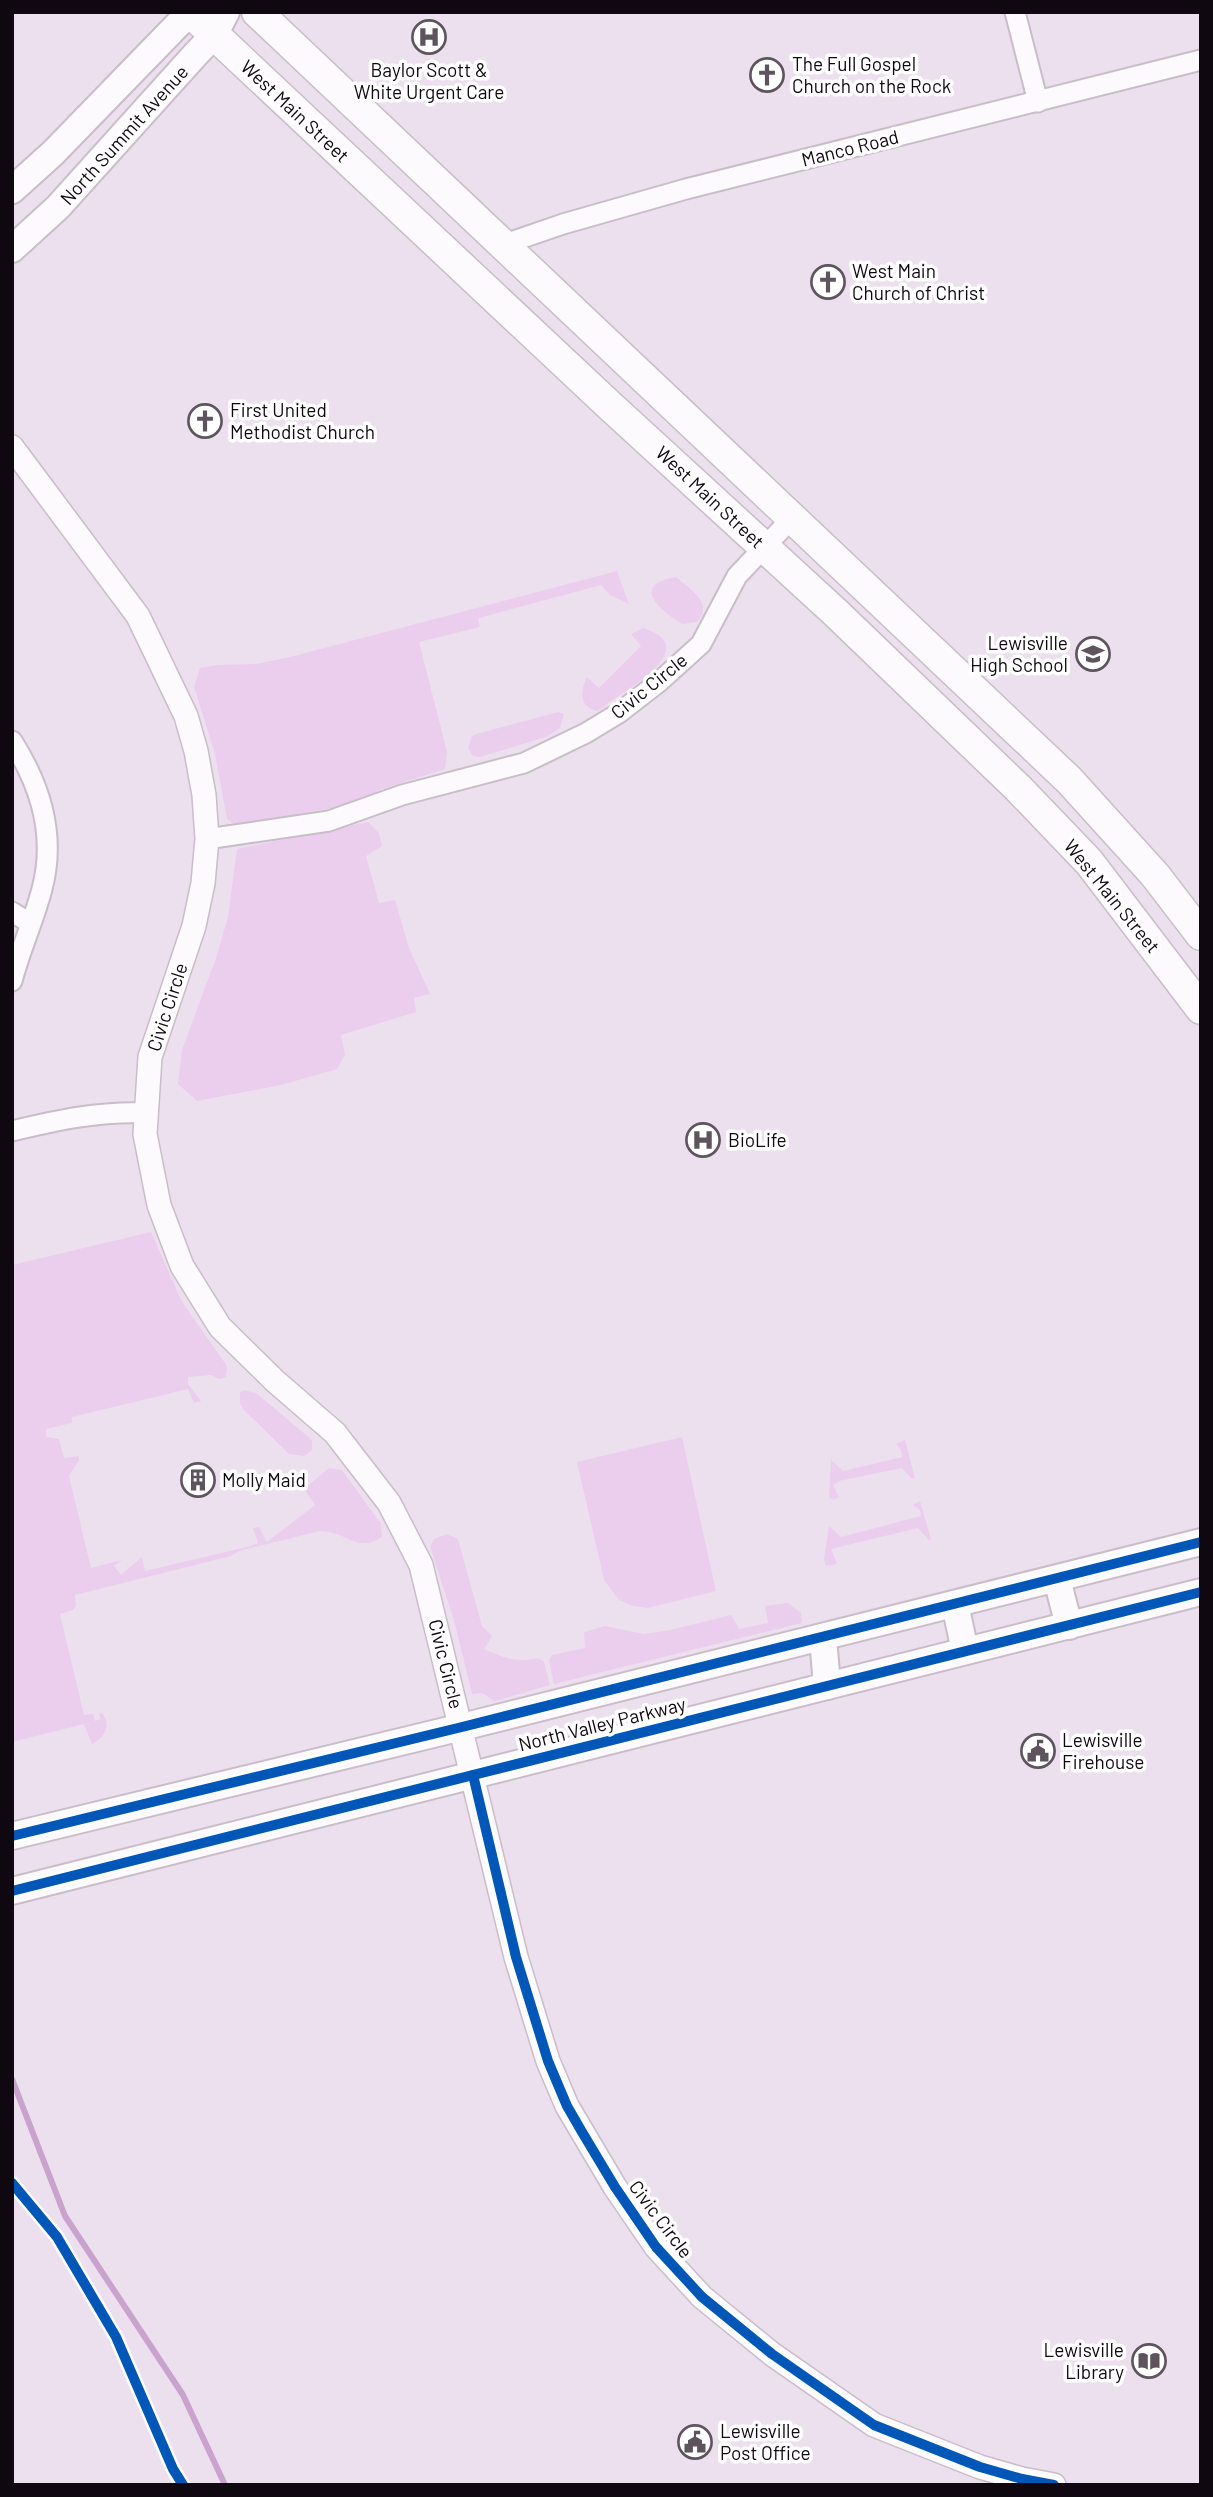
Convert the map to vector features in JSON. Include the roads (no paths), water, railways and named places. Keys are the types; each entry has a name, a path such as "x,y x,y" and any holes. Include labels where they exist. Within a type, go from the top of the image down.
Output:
{"main road":[{"name":"West Main Street","path":"190,12 220,23 1018,788 1089,862 1201,1009"},
{"name":"North Summit Avenue","path":"12,190 53,153 190,12"},
{"path":"257,12 1069,780 1155,876 1192,924 1146,937"},
{"name":"North Summit Avenue","path":"12,249 61,204 220,23"},
{"name":"North Valley Parkway","path":"12,1836 462,1727 1201,1542"},
{"path":"1057,1579 1069,1626"},
{"name":"North Valley Parkway","path":"12,1891 1201,1592"},
{"path":"955,1604 965,1651"},
{"path":"824,1637 827,1686"}],"street":[{"path":"1015,12 1038,102"},
{"name":"Manco Road","path":"502,245 563,224 686,189 1201,60"},
{"name":"Civic Circle","path":"12,447 138,616 186,716 196,751 204,795 207,839 203,883 194,926 150,1057 145,1134 159,1205 182,1266 220,1327 275,1381 335,1433 389,1503 421,1565 516,1956 548,2061 567,2106 615,2188 656,2247 702,2297 772,2354 874,2425 980,2467 1054,2485"},
{"name":"Civic Circle","path":"207,839 330,821 402,794 524,763 586,733 659,682 701,644 737,576 792,518"},
{"path":"12,981 42,890 48,844 43,805 15,752"},
{"path":"12,912 30,923"},
{"path":"12,1131 87,1115 146,1113"}],"waterway":[{"path":"12,2079 65,2216 183,2395 225,2485"}],"place":[{"name":"Baylor Scott & White Urgent Care","path":"429,37"},
{"name":"The Full Gospel Church on the Rock","path":"767,75"},
{"name":"West Main Church of Christ","path":"828,282"},
{"name":"First United Methodist Church","path":"205,421"},
{"name":"Lewisville High School","path":"1093,654"},
{"name":"BioLife","path":"703,1140"},
{"name":"Molly Maid","path":"198,1480"},
{"name":"Lewisville Firehouse","path":"1038,1751"},
{"name":"Lewisville Library","path":"1149,2361"},
{"name":"Lewisville Post Office","path":"695,2442"}]}
